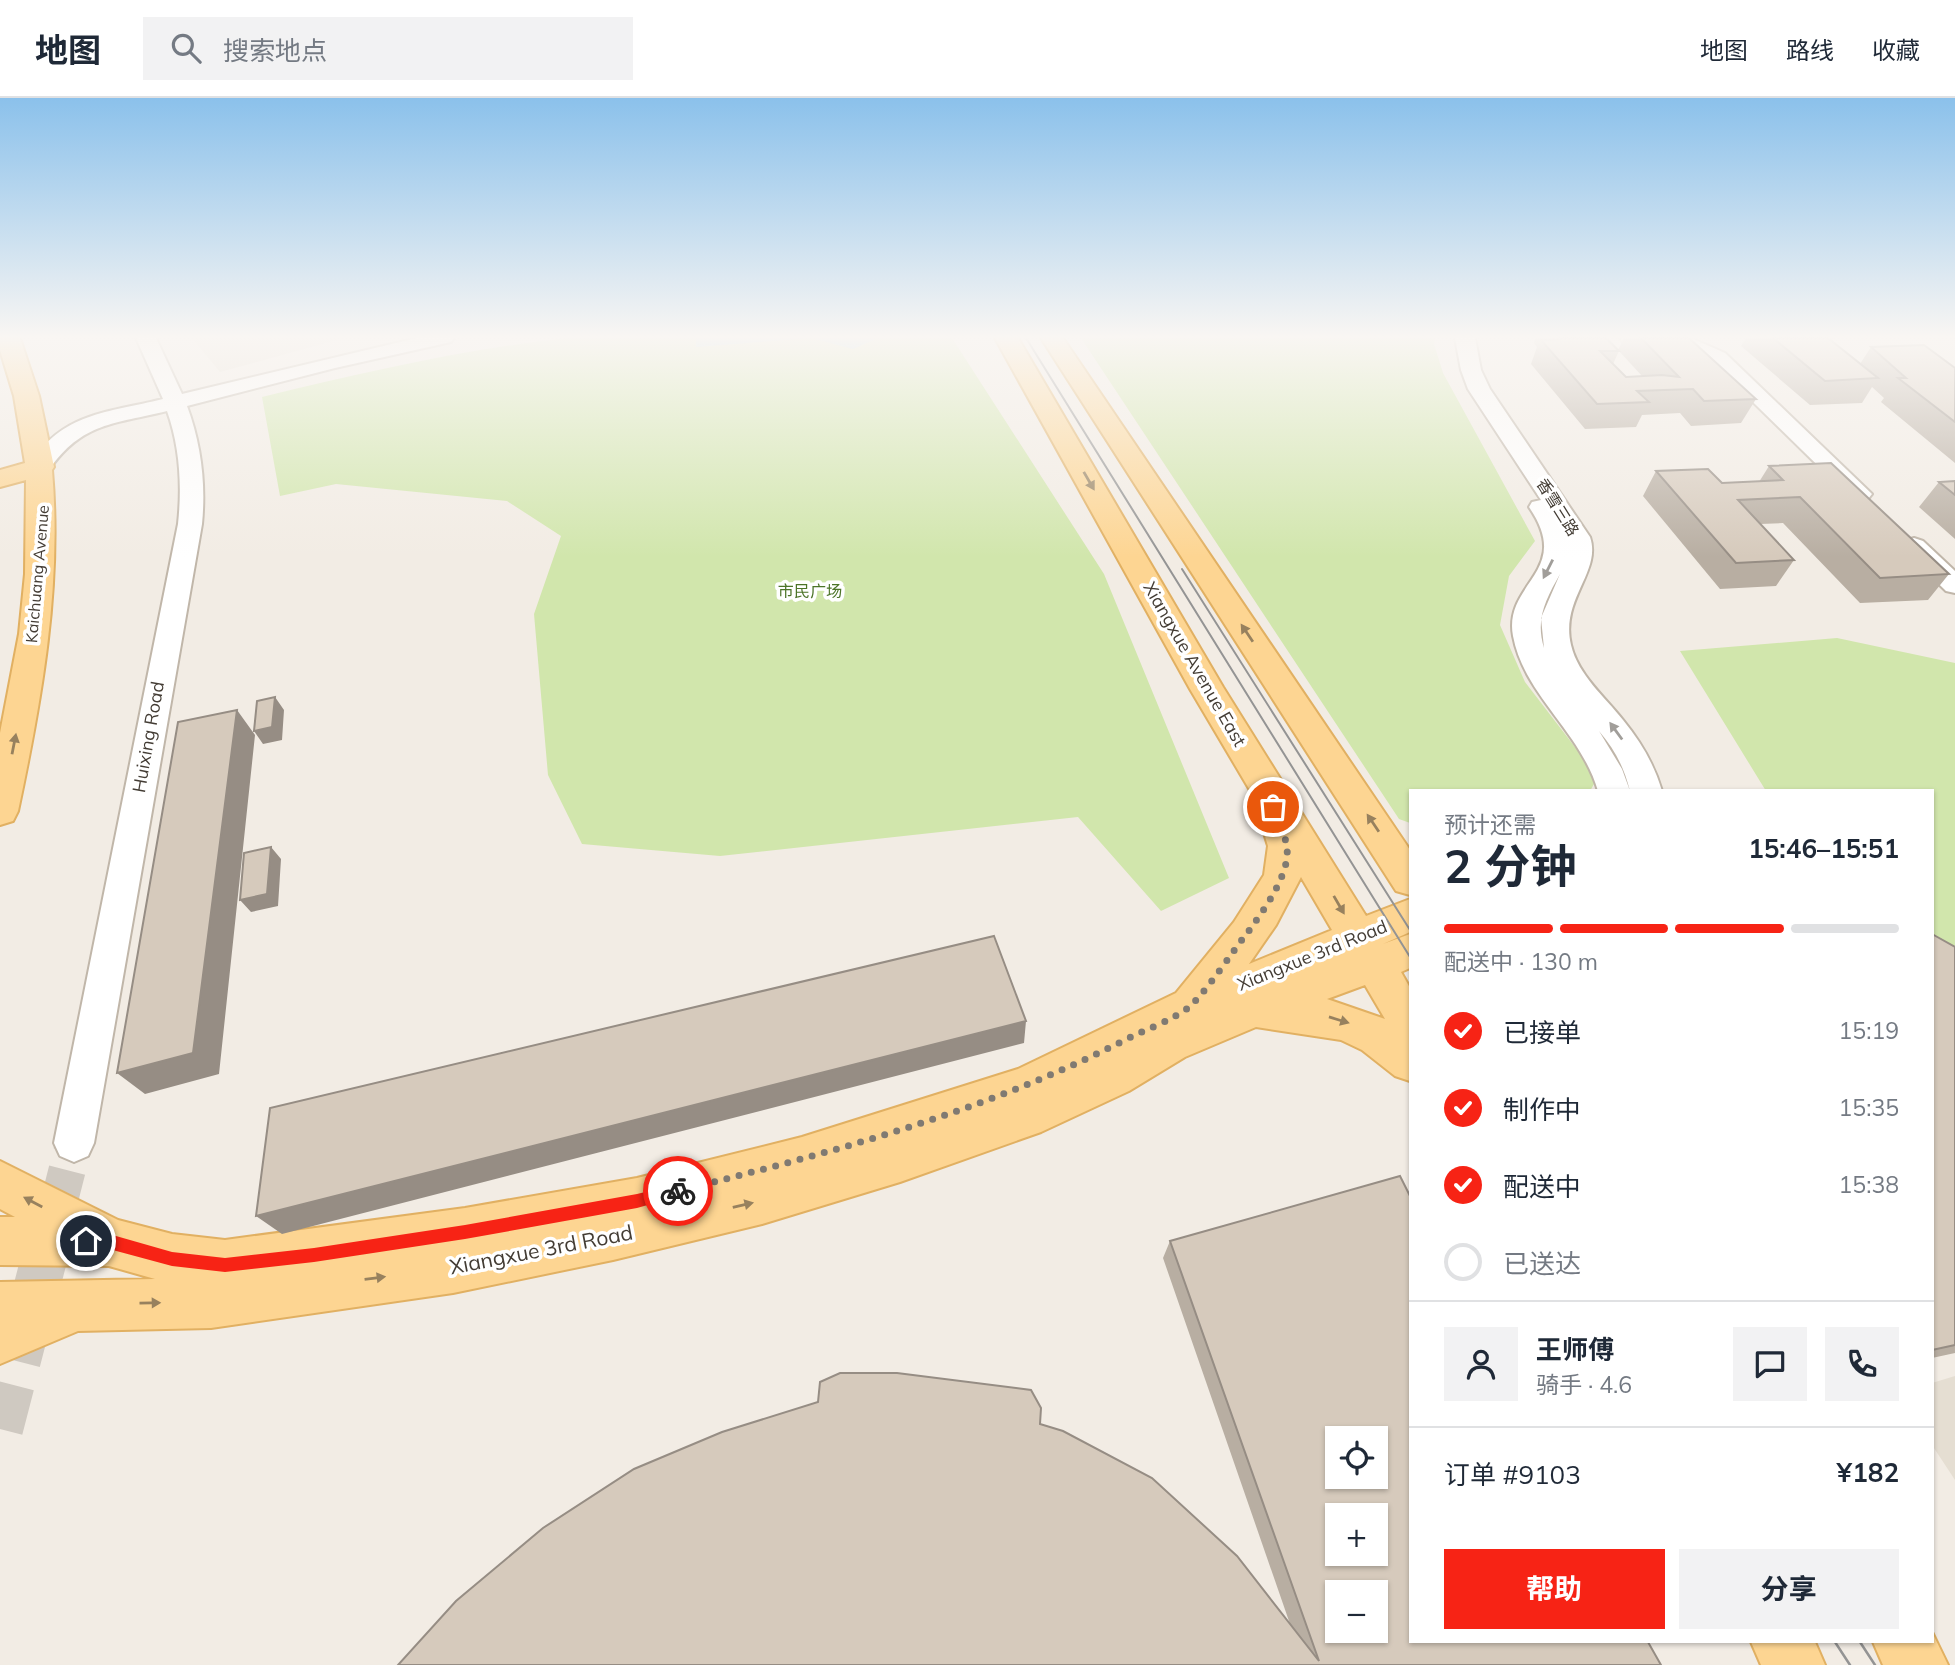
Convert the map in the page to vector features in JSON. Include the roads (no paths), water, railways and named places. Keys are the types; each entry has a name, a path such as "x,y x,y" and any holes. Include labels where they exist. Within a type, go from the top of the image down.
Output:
{"main road":[{"name":"Kaichuang Avenue","path":"0,811 24,696 35,625 44,505 41,466 20,411"},
{"name":"Xiangxue Avenue East","path":"1048,411 1265,785 1381,950 1409,1021"},
{"path":"1100,411 1409,878"},
{"path":"0,479 41,466"},
{"path":"1188,1007 1259,917 1282,872 1287,856 1282,830 1265,785"},
{"name":"Xiangxue 3rd Road","path":"0,1307 211,1303 453,1268 612,1236 762,1201 900,1160 1025,1116 1113,1077 1170,1044 1381,950 1409,916"},
{"name":"Xiangxue 3rd Road","path":"0,1241 109,1242 172,1259 225,1265 314,1255 465,1232 637,1201 802,1159 988,1099 1083,1061 1188,1007 1381,950"},
{"path":"1247,1011 1303,1012 1331,1017 1379,1036 1409,1061"},
{"path":"0,1184 109,1242"},
{"path":"0,1338 81,1304"},
{"path":"1782,1643 1795,1665"},
{"path":"1904,1643 1918,1665"}],"street":[{"path":"25,411 64,418 109,411"},
{"path":"41,466 54,443 65,434 131,411"},
{"name":"Huixing Road","path":"74,1143 190,524 192,472 186,433 179,411"},
{"path":"1478,411 1551,522 1558,542 1554,558 1528,608 1526,631 1530,653 1559,699 1597,746 1608,766 1614,789"},
{"name":"香雪三路","path":"1494,411 1578,537 1582,550 1554,623 1558,645 1573,677 1629,749 1644,777 1646,789"},
{"path":"1774,411 1876,509"},
{"path":"1896,528 1955,585"}],"tunnel":[{"path":"58,1206 74,1143"},
{"path":"0,1429 58,1205"}],"tram line":[{"path":"1071,411 1409,955"},
{"path":"1182,569 1409,928"},
{"path":"1836,1643 1850,1665"},
{"path":"1861,1643 1875,1665"}],"park label":[{"name":"市民广场","path":"810,591"}]}
